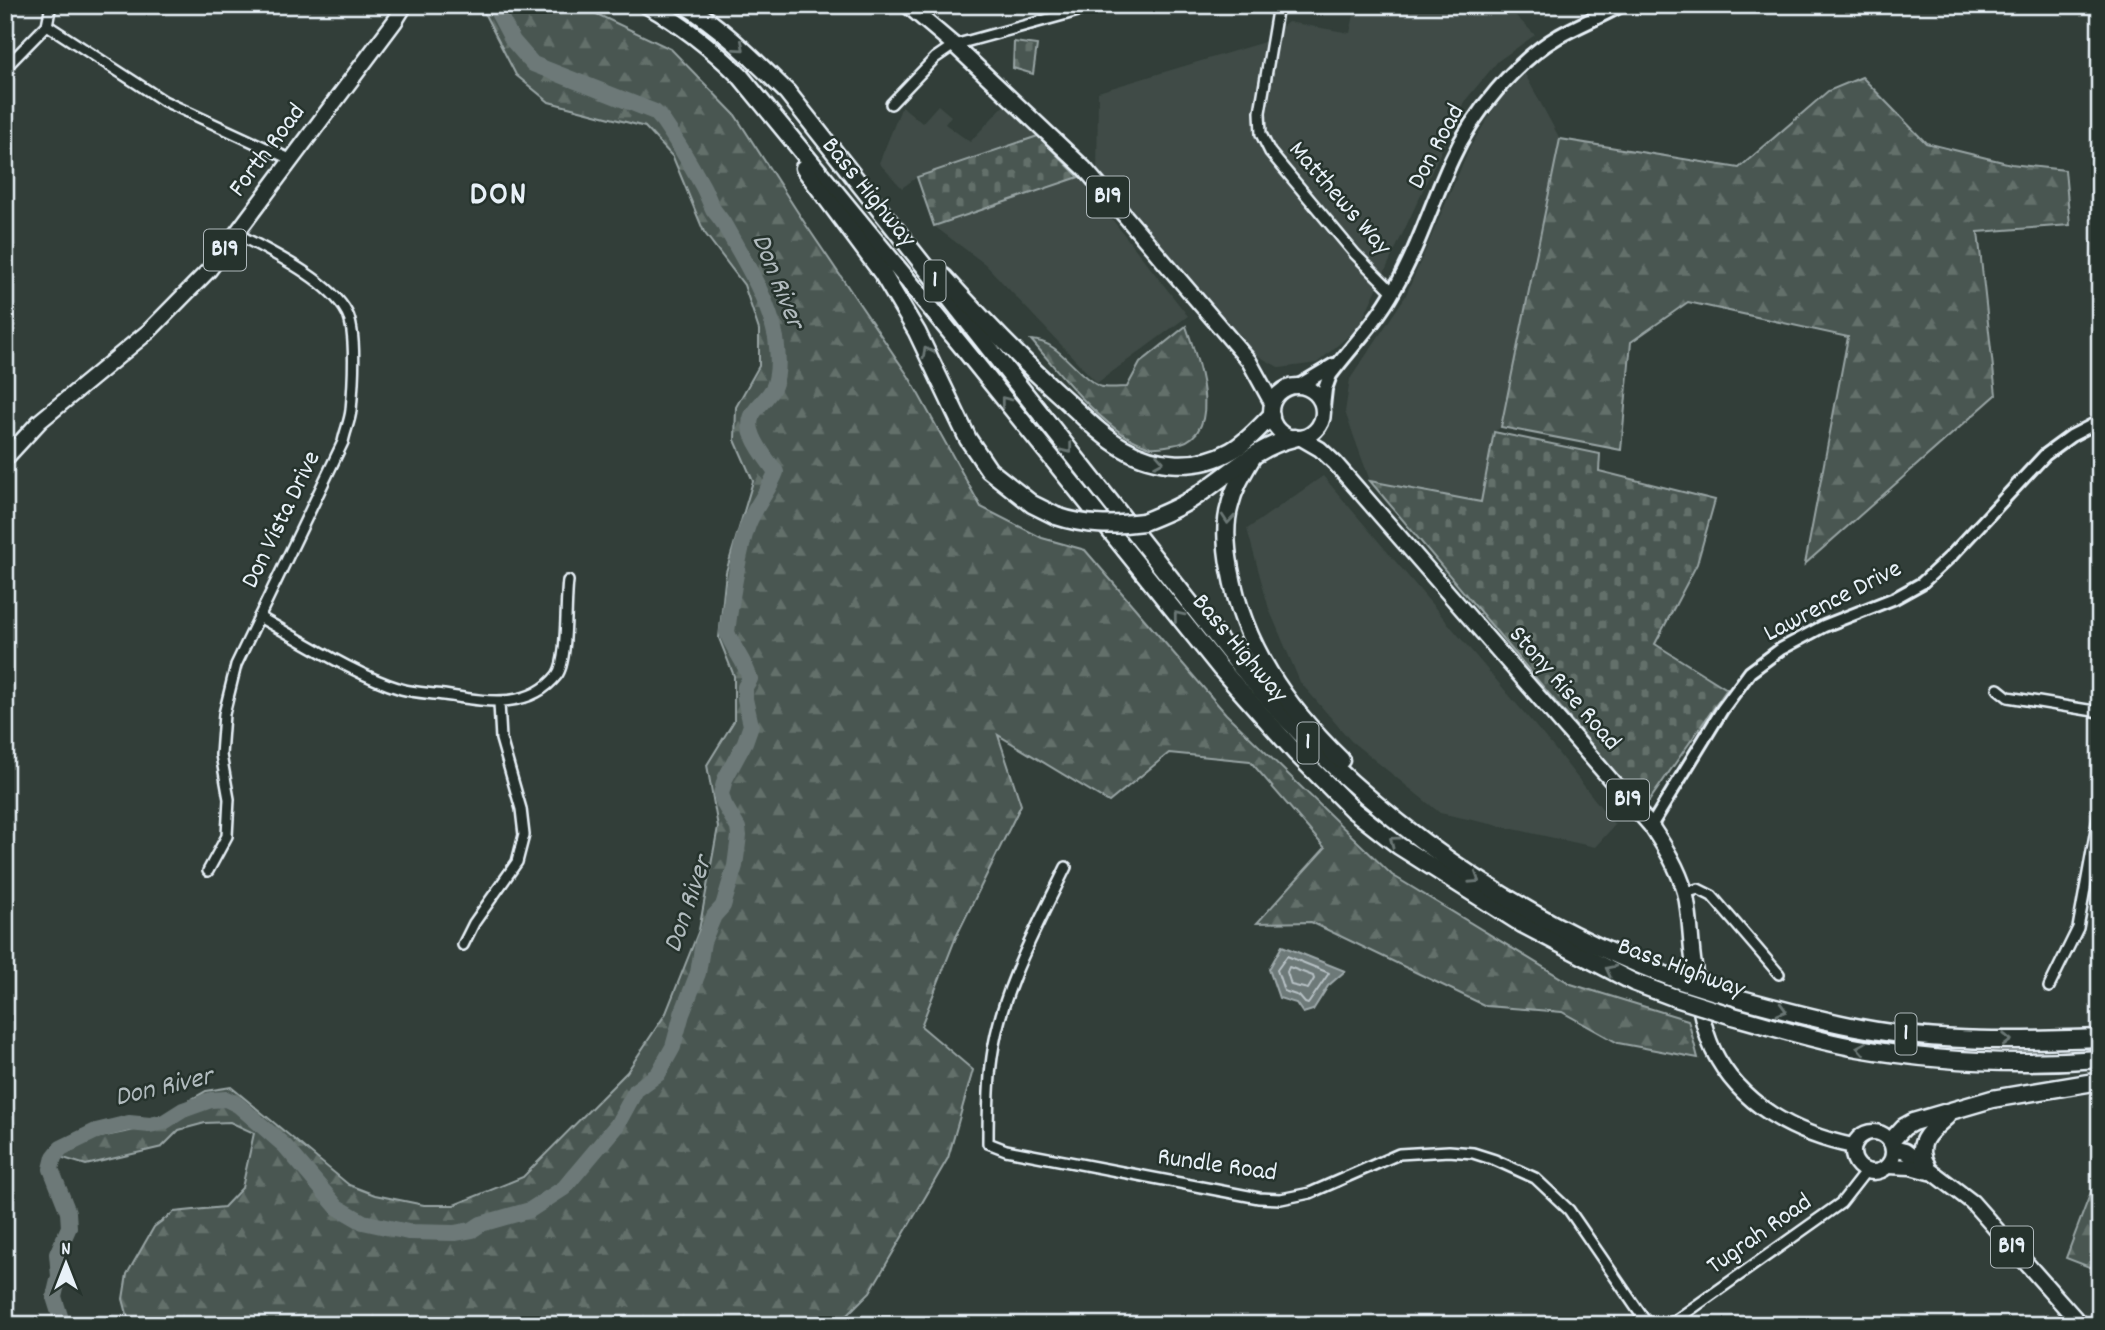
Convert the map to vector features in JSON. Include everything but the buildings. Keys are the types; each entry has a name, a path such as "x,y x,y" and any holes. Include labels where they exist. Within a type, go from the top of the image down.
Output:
{"highway":[{"name":"Bass Highway","path":"647,5 674,21 720,56 752,90 1213,658 1295,752 1344,800 1399,846 1522,924 1633,982 1733,1016 1856,1048 1917,1056 2018,1062 2100,1059"},
{"name":"Bass Highway","path":"685,5 746,52 787,92 1267,699 1353,786 1434,851 1536,916 1619,957 1716,992 1850,1026 1924,1036 2015,1040 2100,1038"},
{"path":"752,90 821,194 882,273 917,332 968,439 989,470 1032,504 1078,523 1103,526 1143,522 1169,512 1271,445 1297,438"},
{"path":"844,166 989,326 1048,384 1121,447 1148,460 1163,463 1203,462 1232,451 1249,439 1271,409"},
{"path":"1253,456 1234,490 1228,508 1227,529 1227,554 1236,598 1252,644 1277,687 1312,730 1354,773 1412,824 1434,851"},
{"path":"1892,1145 1907,1125 1992,1100 2100,1081"},
{"path":"1932,1171 1922,1157 1923,1140 1950,1113"}],"main road":[{"name":"Forth Road","path":"5,459 40,421 149,331 209,270 405,5"},
{"name":"B19","path":"908,5 1084,168 1249,361 1271,380 1315,393 1323,407 1321,424"},
{"name":"Don Road","path":"1323,407 1330,375 1393,292 1412,257 1454,155 1485,106 1539,50 1621,5"},
{"name":"Don Road","path":"1293,387 1331,368 1345,356"},
{"name":"B19","path":"1249,361 1271,409 1276,428 1284,436 1297,438"},
{"path":"1271,409 1278,394 1293,387"},
{"path":"1297,438 1314,432 1321,424"},
{"name":"Stony Rise Road","path":"1321,424 1325,444 1335,463"},
{"name":"Stony Rise Road","path":"1297,438 1320,449 1335,463 1651,826 1670,854 1685,893 1693,964 1704,1024 1713,1049 1729,1077 1749,1099 1796,1129 1853,1146"},
{"name":"B19","path":"1853,1146 1861,1135 1872,1131 1883,1134 1892,1145 1906,1151 1972,1202 2081,1325"},
{"path":"1888,1166 1892,1157 1892,1145"},
{"path":"1853,1146 1856,1163 1866,1171"},
{"name":"B19","path":"1866,1171 1878,1171 1888,1166 1932,1171"}],"street":[{"path":"5,68 47,25 51,5"},
{"path":"891,104 936,58 954,45 1100,5"},
{"name":"Matthews Way","path":"1278,5 1260,112 1261,134 1270,152 1355,254 1393,292"},
{"path":"47,25 164,101 292,160"},
{"name":"Don Vista Drive","path":"208,871 227,836 229,799 221,755 224,714 236,665 342,442 351,412 353,345 347,313 325,288 296,266 237,234"},
{"name":"Lawrence Drive","path":"1651,826 1722,710 1751,672 1781,649 1825,626 1895,598 1922,583 2045,455 2071,436 2100,421"},
{"path":"259,617 367,675 402,690 499,703 540,692 559,673 565,646 568,581"},
{"path":"1998,689 2008,697 2100,712"},
{"path":"463,946 474,923 517,862 524,835 521,809 501,739 499,703"},
{"path":"2049,987 2078,928 2100,807"},
{"name":"Rundle Road","path":"1066,867 1028,947 1000,1020 992,1056 988,1143 1006,1150 1259,1198 1281,1199 1310,1193 1399,1154 1449,1151 1473,1153 1535,1178 1569,1210 1648,1325"},
{"path":"1685,893 1698,889 1712,897 1779,974"},
{"name":"Tugrah Road","path":"1669,1325 1845,1200 1866,1171"}],"shaded area":[{"path":"1356,5 1498,5 1507,7 1535,35 1498,61 1464,102 1359,327 1317,363 1280,368 1251,352 1097,178 1098,92 1264,42 1288,22 1350,33"},
{"path":"1525,74 1560,139 1501,427 1494,432 1481,502 1370,481 1345,412 1350,379 1405,297 1470,147 1500,99"},
{"path":"1006,103 1038,136 917,177 902,188 879,163 902,106 922,123 938,105 951,116 945,124 970,142"},
{"path":"1079,177 1188,316 1097,383 985,264 934,226"},
{"path":"1323,476 1554,748 1615,825 1595,847 1440,813 1351,741 1300,682 1269,609 1247,529"}],"green space":[{"path":"480,5 582,7 671,49 735,115 909,377 981,507 1042,538 1085,550 1226,714 1392,875 1571,984 1688,1020 1698,1058 1618,1043 1562,1012 1486,1006 1311,922 1257,923 1325,848 1250,761 1169,753 1109,802 998,735 1021,805 956,937 921,1026 973,1070 948,1158 870,1292 837,1325 130,1325 123,1299 127,1274 154,1227 174,1212 224,1207 242,1188 254,1133 230,1122 205,1123 179,1130 162,1147 86,1165 60,1157 86,1140 139,1129 206,1091 231,1087 349,1185 375,1195 424,1205 454,1205 523,1177 627,1072 666,1013 699,930 718,827 707,765 734,721 734,676 719,638 726,572 753,481 735,440 736,407 759,366 759,330 744,285 704,232 673,157 645,127 549,102 516,75"},
{"path":"1014,42 1037,45 1033,74 1013,68"},
{"path":"1862,77 1926,143 2011,164 2065,170 2070,225 1978,232 1996,395 1805,564 1848,337 1688,302 1631,342 1621,450 1501,427 1560,139 1739,168 1828,91"},
{"path":"1038,136 1079,177 934,226 917,177"},
{"path":"1186,326 1201,377 1204,413 1199,429 1189,440 1159,447 1133,440 1093,410 1031,340 1041,342 1059,352 1099,386 1127,387 1140,363"},
{"path":"1494,432 1600,454 1599,471 1715,500 1697,564 1655,644 1727,689 1649,801 1641,803 1370,481 1481,502"},
{"path":"2100,1168 2100,1271 2066,1258"}],"water":[{"path":"1282,946 1345,971 1328,986 1313,1010 1303,1013 1296,1003 1279,998 1269,969"}],"waterway":[{"name":"Don River","path":"58,1325 60,1316 54,1297 59,1276 57,1254 69,1227 68,1212 51,1169 54,1157 61,1148 96,1131 129,1123 150,1125 164,1122 183,1110 211,1100 226,1099 238,1105 285,1146 337,1207 363,1222 408,1232 455,1233 472,1230 481,1224 530,1210 564,1188 617,1125 636,1090 658,1074 673,1047 698,973 703,942 714,916 723,906 735,866 739,836 738,828 721,794 725,779 751,725 745,699 745,687 750,679 727,632 744,536 776,472 758,446 750,427 753,414 776,381 776,338 762,294 748,267 663,121 655,112 533,64 513,41 494,5"}],"district":[{"name":"DON","path":"499,196"}]}
